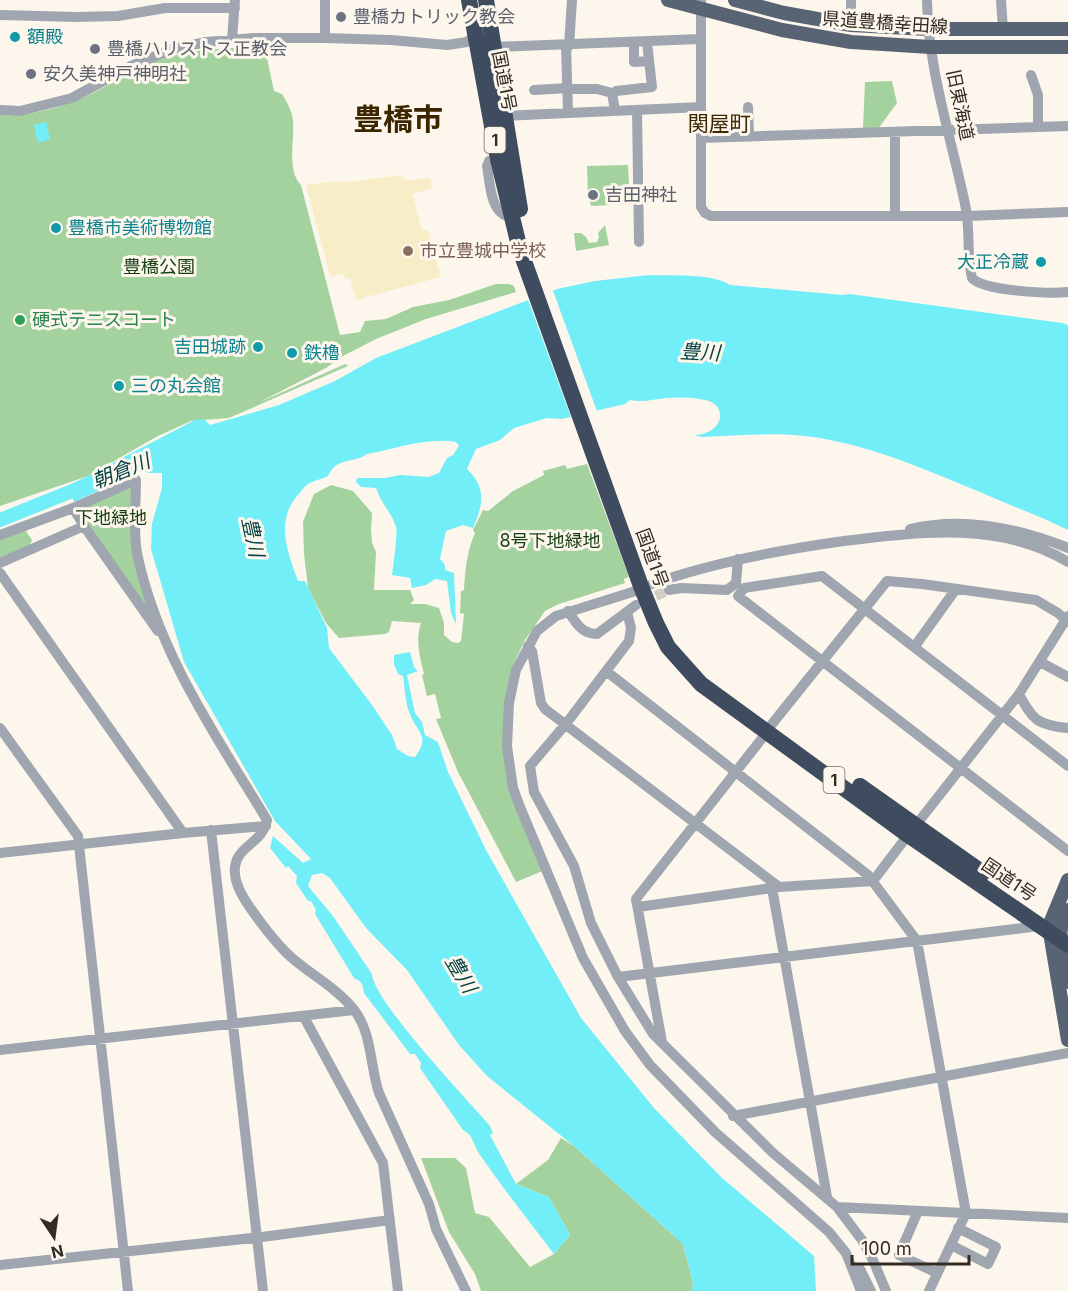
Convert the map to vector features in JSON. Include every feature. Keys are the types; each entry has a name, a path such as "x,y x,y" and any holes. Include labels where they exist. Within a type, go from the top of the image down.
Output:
{"highway":[{"name":"国道1号","path":"469,0 511,217 644,587 686,655 705,676 770,728 1057,932"},
{"name":"国道1号","path":"486,0 533,277"}],"main road":[{"name":"県道豊橋幸田線","path":"668,0 701,5 782,30 851,42 930,47 1068,47"},
{"name":"県道豊橋幸田線","path":"735,0 784,13 851,25 928,29 1068,29"},
{"path":"1068,880 1057,932 1068,1040"},
{"path":"1068,910 1057,932 1068,982"}],"street":[{"path":"325,0 325,38"},
{"path":"568,113 568,46 572,0"},
{"path":"851,0 851,25"},
{"name":"旧東海道","path":"927,0 930,47 968,216 972,278 980,284 1047,294 1068,292"},
{"path":"1001,0 1004,29"},
{"path":"0,15 118,16 165,8 235,4 232,40"},
{"path":"701,5 701,207 705,213 711,216 968,216 1068,212"},
{"path":"0,110 20,111 72,98 131,66 174,49 206,42 254,38 325,38 447,45 465,43 475,35"},
{"path":"494,47 568,46 700,39"},
{"path":"614,94 616,91 652,87 647,42"},
{"path":"634,43 634,63 649,62"},
{"path":"1031,75 1038,95 1038,127"},
{"path":"534,90 597,89 614,94"},
{"path":"614,94 615,111"},
{"path":"505,116 701,107"},
{"path":"748,107 749,137"},
{"path":"637,110 639,242"},
{"path":"701,138 1068,126"},
{"path":"895,133 895,216"},
{"path":"0,535 73,508 136,480 137,552 161,630 199,707 267,820 259,838 243,851 235,866 235,879 242,894 279,946 338,993 354,1010 365,1027 373,1076 379,1093 429,1204 435,1229 466,1291"},
{"path":"73,508 168,647"},
{"path":"896,535 934,523 986,525 1019,532 1068,548"},
{"path":"0,563 84,526"},
{"path":"861,1291 852,1264 829,1232 715,1132 650,1065 625,1031 584,958 520,807 509,766 507,746 509,703 516,670 537,631 544,624 568,611 691,570 738,559 818,545 896,535 947,532 999,537 1034,546 1068,562"},
{"path":"669,590 681,588 727,590 736,583 738,559"},
{"path":"0,573 183,832"},
{"path":"1068,766 822,576 744,588 738,596 1068,851"},
{"path":"638,907 775,888 873,881 1019,694 1067,619 1036,600 887,580 636,899 662,1042"},
{"path":"568,611 579,628 591,634 597,634 627,612 644,587"},
{"path":"915,646 956,589"},
{"path":"627,612 631,634 629,641 565,725 530,766 534,792 574,866 591,923 618,976 652,1034 733,1116 837,1207 862,1240 886,1291"},
{"path":"528,646 532,651 541,703 545,710 695,823 775,888 827,1197"},
{"path":"1040,662 1068,677"},
{"path":"606,671 873,881 917,941 966,1213 929,1291"},
{"path":"1019,694 1030,715 1052,726 1068,728"},
{"path":"0,728 78,836 128,1291"},
{"path":"0,854 183,832 266,826"},
{"path":"211,830 231,1024 263,1291"},
{"path":"618,976 917,941 1057,932"},
{"path":"0,1050 354,1010"},
{"path":"304,1017 383,1163 398,1291"},
{"path":"733,1116 1068,1053"},
{"path":"837,1207 1068,1218"},
{"path":"918,1211 899,1255 937,1273"},
{"path":"0,1265 390,1220"},
{"path":"951,1245 988,1264 996,1247 958,1228"},
{"path":"852,1264 860,1269 871,1291"}],"green space":[{"name":"豊橋公園","path":"268,47 267,58 274,91 282,94 292,117 292,163 296,179 301,185 340,335 360,332 365,321 386,319 413,307 449,300 496,284 514,286 516,292 426,319 376,339 258,403 345,364 348,366 229,418 191,421 156,437 88,476 0,506 0,115 33,113 69,103 168,57 205,50"},
{"path":"892,81 897,103 878,129 863,129 865,82"},
{"path":"628,165 630,204 591,206 587,166"},
{"path":"605,225 609,245 576,251 574,233 581,233 589,243 597,242 598,233"},
{"name":"8号下地緑地","path":"587,464 629,577 624,579 625,583 559,604 545,611 525,640 514,663 504,750 545,870 516,882 458,772 436,719 441,718 435,694 427,696 422,675 424,674 418,636 421,623 392,621 389,632 385,634 339,638 326,623 308,588 303,522 314,494 331,485 353,491 372,513 372,543 376,552 374,590 410,590 414,600 410,604 425,604 439,608 444,623 444,635 452,642 458,643 461,641 464,614 460,613 461,591 464,590 467,561 475,533 473,530 483,510 488,511 513,491 544,475 543,471 565,465 567,469"},
{"name":"下地緑地","path":"136,480 137,552 161,630 73,508"},
{"path":"23,527 32,540 27,551 0,563 0,535"},
{"path":"561,1138 574,1146 683,1244 693,1283 692,1291 481,1291 475,1274 449,1232 421,1158 455,1158 466,1168 475,1213 489,1217 530,1267 554,1254 570,1235 549,1197 516,1184 548,1160"}],"sand":[{"path":"401,175 406,180 430,178 433,188 412,194 422,231 428,230 441,277 356,300 350,278 345,279 344,274 330,276 306,185"}],"water":[{"path":"46,122 50,139 38,143 34,125"},
{"name":"豊川","path":"649,275 702,277 723,281 730,285 850,294 1068,325 1068,530 925,469 849,444 798,435 702,437 694,435 712,430 720,419 720,413 712,403 682,397 644,401 630,400 625,404 562,419 547,418 514,428 500,440 476,449 467,469 478,483 480,490 479,512 473,528 463,525 446,531 440,559 445,565 445,570 454,573 456,624 451,613 447,581 435,579 426,585 412,588 410,578 392,575 396,527 376,488 361,487 356,482 357,478 385,478 400,475 429,477 439,473 447,458 453,455 459,446 456,442 434,441 412,444 367,454 341,463 328,476 305,487 290,506 286,516 287,549 298,581 305,581 327,628 329,648 372,705 392,735 397,749 408,756 415,757 422,744 421,735 408,710 403,676 398,674 394,664 394,655 410,652 414,667 418,671 407,675 415,713 422,722 425,735 438,742 448,772 486,850 581,1018 654,1108 721,1177 814,1256 816,1291 692,1291 693,1283 683,1244 574,1146 487,1076 459,1045 407,970 366,928 330,878 322,873 312,875 308,886 333,916 372,974 388,1006 423,1050 490,1126 493,1133 490,1135 516,1184 549,1197 570,1235 554,1254 478,1152 471,1137 463,1130 420,1068 421,1063 415,1054 410,1054 364,993 362,984 354,978 315,914 316,910 311,901 308,901 296,883 297,876 288,866 286,868 270,848 273,836 303,863 311,859 275,821 184,662 151,549 152,524 162,488 162,473 141,471 74,502 68,486 195,420 204,419 210,425 279,405 335,381 376,358 557,289 595,281"}],"pier":[{"path":"552,288 598,414 572,420 527,297"}],"waterway":[{"name":"朝倉川","path":"0,520 87,485"}],"tunnel":[{"path":"642,602 669,590"}],"place":[{"name":"豊橋カトリック教会","path":"341,17"},
{"name":"額殿","path":"15,37"},
{"name":"豊橋ハリストス正教会","path":"95,49"},
{"name":"安久美神戸神明社","path":"31,74"},
{"name":"吉田神社","path":"593,195"},
{"name":"豊橋市美術博物館","path":"56,228"},
{"name":"市立豊城中学校","path":"408,251"},
{"name":"大正冷蔵","path":"1041,262"},
{"name":"硬式テニスコート","path":"20,320"},
{"name":"吉田城跡","path":"258,347"},
{"name":"鉄櫓","path":"292,353"},
{"name":"三の丸会館","path":"119,386"}],"district":[{"name":"豊橋市","path":"398,120"},
{"name":"関屋町","path":"719,124"}]}
